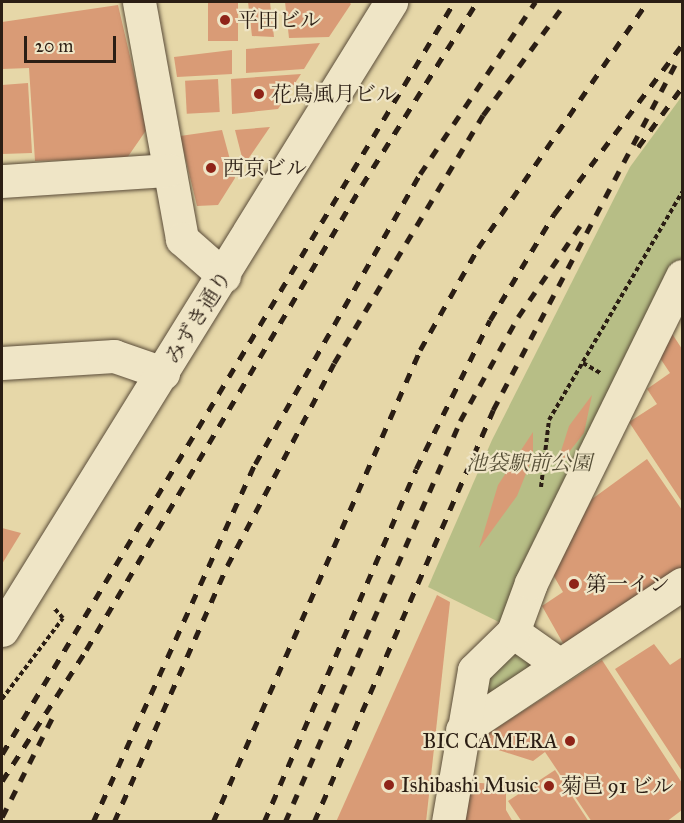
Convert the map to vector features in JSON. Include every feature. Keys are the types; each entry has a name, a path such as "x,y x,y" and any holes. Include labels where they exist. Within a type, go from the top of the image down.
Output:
{"street":[{"path":"139,2 182,239 224,276"},
{"name":"みずき通り","path":"2,630 224,276 391,2"},
{"path":"2,181 169,170"},
{"path":"448,822 474,670 513,632 531,583 682,276"},
{"path":"2,363 114,356 163,373"},
{"path":"462,730 682,584"},
{"path":"513,632 560,665"}],"path":[{"path":"540,499 549,420 682,192"},
{"path":"2,699 63,618 53,607"}],"green space":[{"name":"池袋駅前公園","path":"682,96 682,256 505,625 428,587 492,440 630,167"},
{"path":"514,646 534,663 485,698 488,672"}],"building":[{"name":"平田ビル","path":"208,2 238,2 238,41 208,41"},
{"path":"248,2 270,2 274,37 252,36"},
{"path":"285,2 349,2 351,4 329,37 289,38"},
{"path":"118,5 147,129 127,158 35,161 29,68 2,69 2,22"},
{"path":"320,43 304,69 246,73 246,49"},
{"path":"232,50 232,74 177,77 174,57"},
{"name":"花鳥風月ビル","path":"301,74 278,109 232,114 231,79"},
{"path":"218,79 220,112 187,114 185,81"},
{"path":"28,83 32,153 2,154 2,85"},
{"path":"270,127 244,165 235,130"},
{"name":"西京ビル","path":"222,130 235,178 218,205 197,206 180,136"},
{"path":"671,332 682,349 682,502 629,422 657,404 647,389 670,373 660,358"},
{"path":"592,395 584,433 555,470 569,426"},
{"path":"533,432 533,456 517,496 479,548 498,485"},
{"path":"647,459 682,510 682,569 564,645 542,606 563,592 552,573 592,499"},
{"path":"2,528 21,533 2,564"},
{"path":"437,595 450,602 426,822 336,822"},
{"path":"654,644 670,665 682,657 682,771 615,669"},
{"name":"BIC CAMERA","path":"602,660 682,783 682,810 666,822 592,822 545,752 533,761 486,746 486,735"},
{"name":"菊邑 91 ビル","path":"555,770 589,822 522,822 508,801"},
{"path":"468,782 506,785 506,810 513,822 464,822"}],"railway":[{"path":"2,754 454,2"},
{"path":"2,781 86,650 362,185 477,2"},
{"path":"93,822 255,464 420,174 535,2"},
{"path":"114,822 227,566 334,363 483,115 566,2"},
{"path":"213,822 420,350 478,248 647,2"},
{"path":"264,822 416,469 490,320 554,214 682,45"},
{"path":"314,822 493,410 677,61"},
{"path":"638,147 682,87"},
{"path":"285,822 460,421 518,317 584,220"},
{"path":"2,817 55,712"}],"place":[{"name":"平田ビル","path":"225,20"},
{"name":"花鳥風月ビル","path":"259,94"},
{"name":"西京ビル","path":"211,168"},
{"name":"第一イン","path":"574,584"},
{"name":"BIC CAMERA","path":"570,741"},
{"name":"Ishibashi Music","path":"389,785"},
{"name":"菊邑 91 ビル","path":"549,786"}]}
